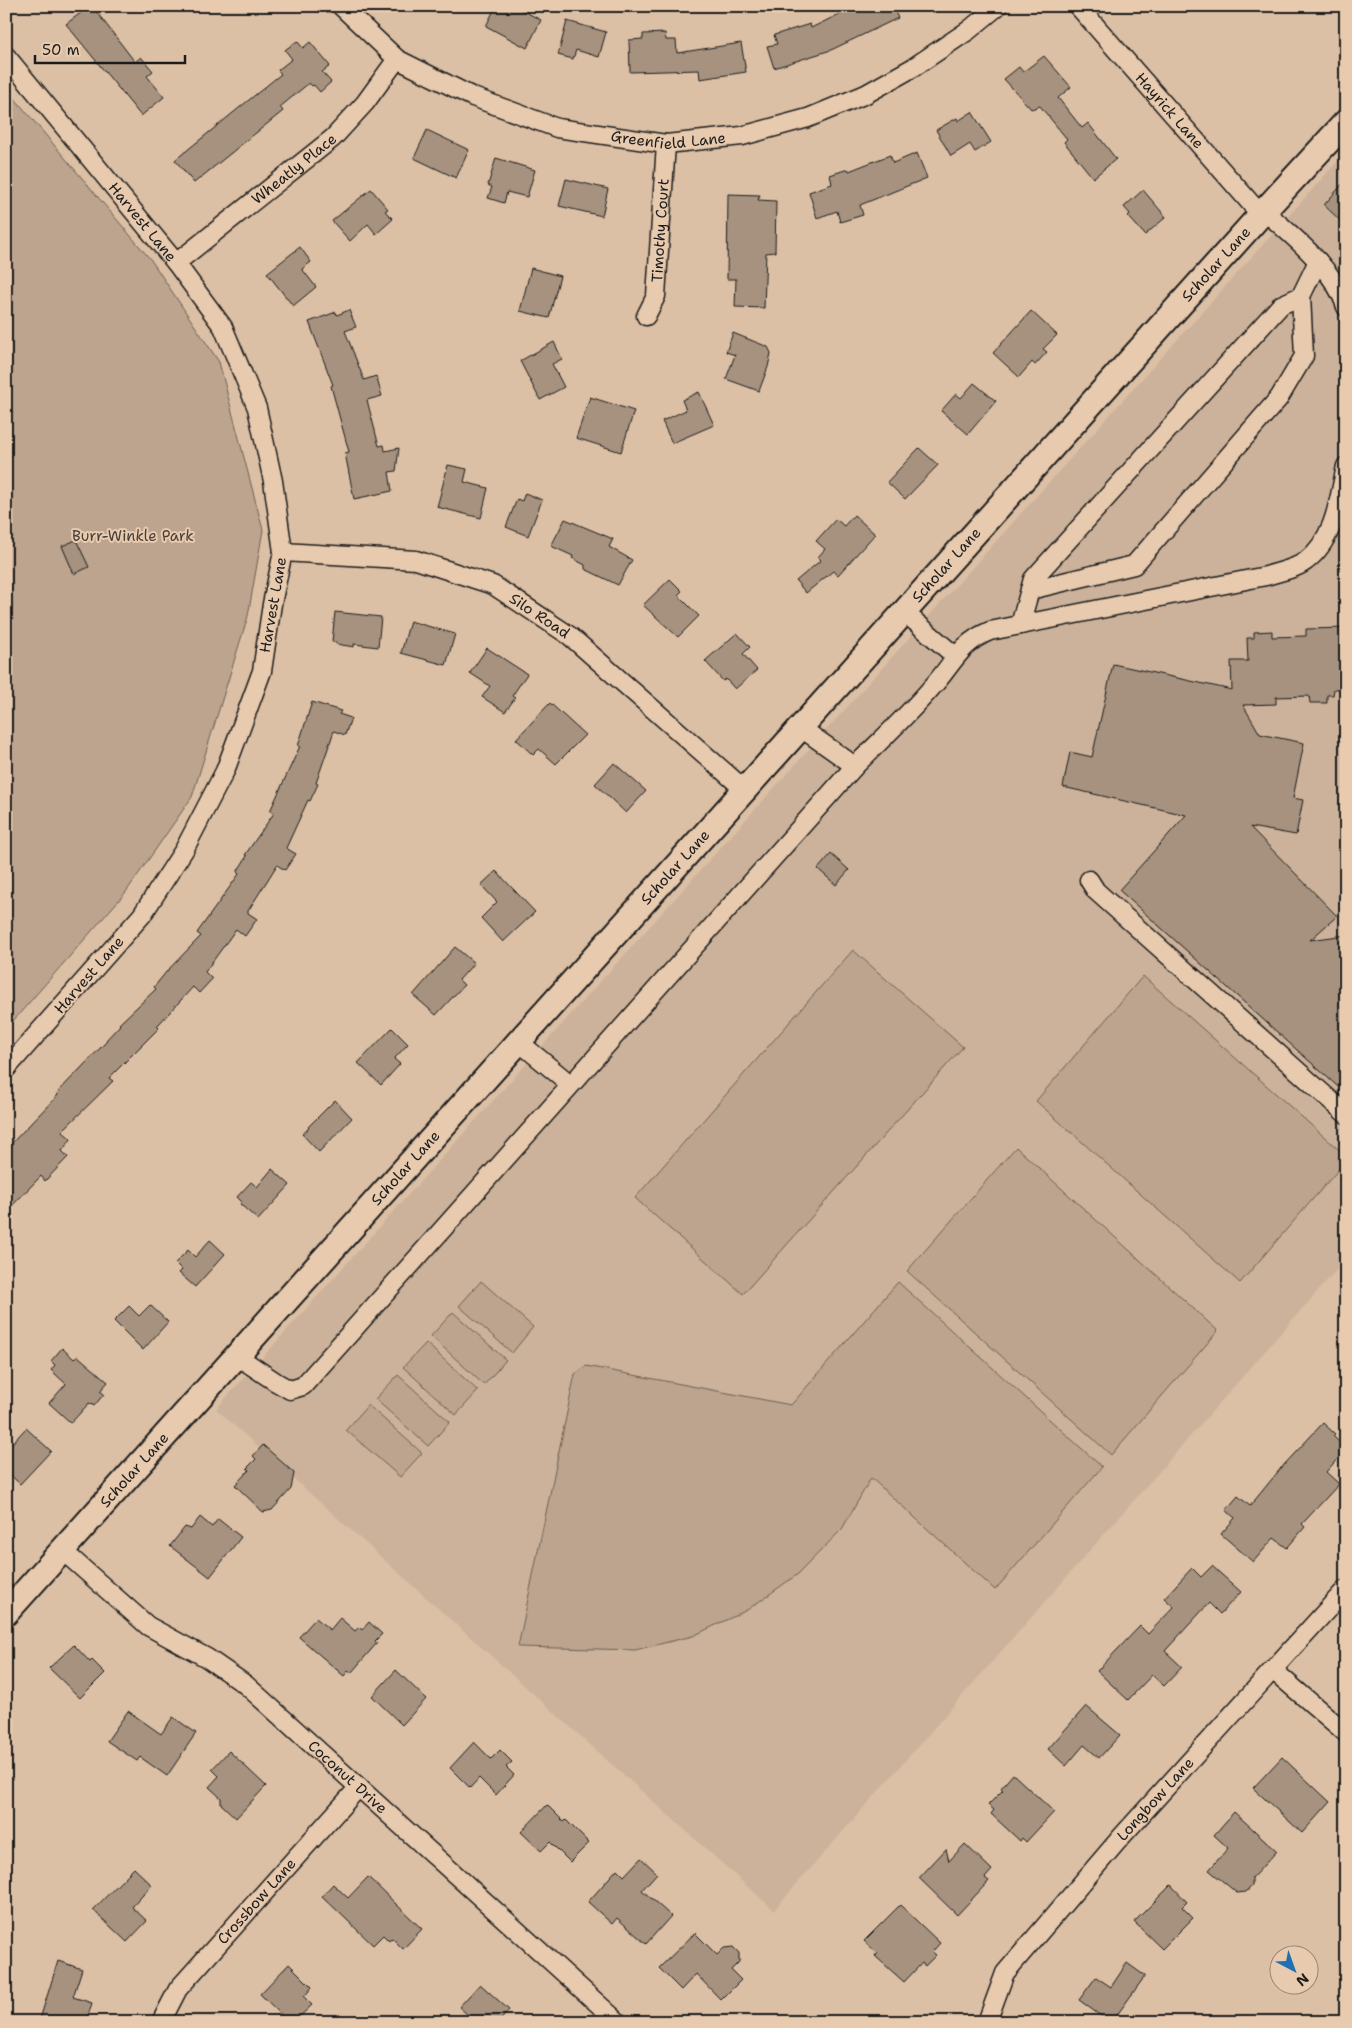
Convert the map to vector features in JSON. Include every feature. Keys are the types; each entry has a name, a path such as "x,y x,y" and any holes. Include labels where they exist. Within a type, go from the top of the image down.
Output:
{"street":[{"name":"Greenfield Lane","path":"341,6 397,59 473,96 557,128 666,144 742,136 816,114 866,94 914,67 969,30 998,6"},
{"name":"Hayrick Lane","path":"1078,6 1262,213 1308,250 1318,261 1340,292 1346,307"},
{"name":"Harvest Lane","path":"6,56 176,263 223,327 257,408 272,481 283,552 272,604 262,671 225,771 184,850 142,914 6,1069"},
{"name":"Wheatly Place","path":"176,263 333,138 365,103 397,59"},
{"name":"Scholar Lane","path":"6,1613 1262,213 1346,122"},
{"name":"Timothy Court","path":"646,316 656,296 666,144"},
{"path":"1030,590 1134,565 1279,398 1304,356 1302,296 1318,261"},
{"path":"1020,625 1033,579 1282,304 1302,296"},
{"path":"237,1356 290,1390 303,1386 570,1084 855,766 934,685 955,656 971,640 990,631 1266,576 1305,562 1323,542 1335,516 1346,466"},
{"name":"Silo Road","path":"283,552 416,560 493,585 570,636 745,790"},
{"path":"904,612 955,656"},
{"path":"801,728 855,766"},
{"path":"1089,880 1096,891 1346,1114"},
{"path":"519,1042 570,1084"},
{"name":"Coconut Drive","path":"63,1551 148,1626 207,1658 246,1685 618,2022"},
{"name":"Longbow Lane","path":"987,2022 1005,1973 1122,1836 1274,1671 1346,1589"},
{"path":"1274,1671 1346,1733"},
{"name":"Crossbow Lane","path":"161,2022 178,1989 359,1787"}],"shaded area":[{"path":"1346,152 1346,1259 774,1910 216,1409"}],"green space":[{"name":"Burr-Winkle Park","path":"6,88 151,260 219,362 263,530 248,616 192,797 126,892 6,1029"},
{"path":"853,950 963,1047 743,1294 635,1198"},
{"path":"1143,976 1346,1156 1346,1161 1240,1283 1036,1101"},
{"path":"1016,1147 1218,1331 1111,1455 907,1271"},
{"path":"481,1281 533,1327 512,1353 459,1306"},
{"path":"898,1282 1102,1467 995,1590 871,1478 842,1529 798,1574 747,1610 693,1636 635,1650 518,1647 575,1374 586,1366 791,1405"},
{"path":"453,1312 506,1360 484,1385 431,1336"},
{"path":"426,1343 478,1391 456,1415 403,1367"},
{"path":"398,1375 450,1422 428,1446 375,1399"},
{"path":"368,1405 422,1453 400,1477 346,1430"}],"building":[{"path":"92,6 135,62 141,57 153,71 147,76 164,97 141,116 66,24"},
{"path":"496,6 514,6 541,20 527,48 486,26"},
{"path":"856,6 892,6 898,18 831,50 774,68 767,46 777,44 774,35 810,24 811,28"},
{"path":"567,21 606,32 599,57 576,50 573,59 558,55"},
{"path":"665,33 666,40 676,40 677,53 741,43 746,72 700,79 699,70 630,72 629,40 643,39 643,34"},
{"path":"297,41 303,48 310,42 330,66 322,72 331,82 320,92 314,85 312,86 309,83 280,107 283,111 194,183 175,160 281,74 278,70 292,59 285,50"},
{"path":"1044,56 1071,87 1058,98 1082,128 1088,123 1116,159 1093,178 1064,142 1067,139 1040,106 1031,109 1004,79 1019,67 1023,72"},
{"path":"972,112 991,142 975,152 970,144 951,156 936,130 957,118 958,121"},
{"path":"427,130 469,150 456,178 414,158"},
{"path":"917,153 927,178 860,205 863,215 840,222 837,211 817,218 809,192 832,184 830,175 848,169 849,171 890,155 893,163"},
{"path":"496,158 535,170 527,197 507,192 504,203 488,198 492,187 488,185"},
{"path":"566,179 608,189 602,216 559,206"},
{"path":"1346,180 1346,226 1324,205"},
{"path":"371,189 388,209 385,211 393,219 376,234 368,224 350,241 332,221"},
{"path":"1143,190 1166,217 1145,235 1128,216 1130,214 1124,207"},
{"path":"728,194 760,195 758,200 776,201 775,252 766,253 764,308 735,307 736,279 727,279"},
{"path":"300,247 311,262 302,269 316,287 293,306 267,273"},
{"path":"531,268 560,276 549,318 520,311"},
{"path":"349,310 356,327 345,331 364,380 376,376 382,396 367,400 379,446 384,445 385,451 399,448 396,471 389,472 392,491 354,499 345,453 349,452 331,386 333,385 309,322 336,312 337,315"},
{"path":"1031,311 1057,335 1043,349 1047,352 1035,365 1032,362 1019,377 993,353"},
{"path":"733,333 768,347 771,353 759,391 726,379 735,355 726,352"},
{"path":"554,342 562,359 552,364 564,387 540,400 520,361"},
{"path":"974,383 996,401 968,434 941,411 956,394 961,398"},
{"path":"699,392 714,425 672,443 662,421 686,410 682,400"},
{"path":"590,397 634,411 621,452 576,438"},
{"path":"919,448 938,465 905,499 887,482"},
{"path":"448,465 467,469 464,482 488,488 481,518 437,507"},
{"path":"525,493 542,500 528,536 506,527 517,499 522,501"},
{"path":"854,515 875,534 838,575 833,571 806,593 796,581 821,560 818,557 825,549 816,541 836,519 844,526"},
{"path":"565,519 613,539 609,547 632,560 618,585 585,569 585,565 572,558 573,556 551,546"},
{"path":"76,540 89,567 74,574 62,546"},
{"path":"670,579 682,591 678,595 699,616 678,637 643,605"},
{"path":"335,612 381,617 378,647 354,644 354,647 332,642"},
{"path":"410,621 455,634 446,665 401,653"},
{"path":"1346,628 1346,689 1334,689 1333,695 1327,695 1327,703 1310,703 1309,696 1276,697 1276,704 1243,705 1260,734 1304,743 1293,798 1303,800 1296,835 1250,827 1337,916 1310,940 1346,935 1346,1094 1119,890 1186,815 1063,787 1070,752 1092,757 1113,664 1232,690 1231,661 1248,661 1247,638 1254,638 1254,632 1272,631 1272,637 1306,636 1306,629"},
{"path":"737,633 750,647 743,654 757,670 735,689 726,679 723,681 705,661"},
{"path":"487,648 527,674 512,696 515,698 505,712 482,697 490,686 470,673"},
{"path":"312,702 341,711 339,714 351,718 345,735 334,731 316,783 318,784 310,801 308,800 286,848 296,854 285,870 277,865 248,911 257,919 245,936 236,929 205,972 212,979 199,993 193,987 157,1026 159,1028 109,1078 113,1081 62,1131 71,1139 62,1151 68,1157 45,1181 41,1176 6,1212 6,1149 107,1041 119,1024 156,989 154,987 167,971 201,936 197,933 239,874 237,872 247,856 245,855 274,813 270,811 300,746 298,746"},
{"path":"550,703 585,735 556,764 539,749 533,755 516,739"},
{"path":"614,763 646,791 626,813 595,784"},
{"path":"831,854 849,870 836,885 818,869"},
{"path":"496,871 535,912 503,942 481,918 497,902 481,885"},
{"path":"455,947 474,963 459,980 464,985 436,1015 413,995"},
{"path":"392,1028 408,1044 394,1059 400,1064 381,1085 358,1063"},
{"path":"335,1100 352,1118 319,1152 302,1134"},
{"path":"272,1169 290,1185 258,1220 240,1204 242,1202 237,1197 251,1182 257,1187"},
{"path":"210,1240 225,1254 195,1287 179,1273 182,1270 175,1263 188,1250 195,1257"},
{"path":"150,1305 168,1322 143,1350 114,1321 129,1306 139,1316"},
{"path":"62,1348 74,1359 78,1356 108,1382 100,1391 104,1394 94,1406 89,1403 71,1423 49,1403 66,1384 51,1370 55,1365 51,1361"},
{"path":"1323,1423 1335,1434 1333,1436 1346,1449 1326,1472 1339,1484 1302,1524 1305,1527 1287,1548 1274,1538 1253,1562 1221,1534 1235,1518 1226,1510 1238,1496 1250,1506 1281,1468"},
{"path":"26,1428 51,1451 20,1484 6,1471 6,1450"},
{"path":"263,1445 294,1473 291,1489 272,1510 263,1512 235,1485 249,1470 247,1468 256,1459 253,1456"},
{"path":"200,1517 212,1527 218,1519 241,1537 210,1577 170,1546 185,1527 191,1529"},
{"path":"1212,1566 1241,1592 1220,1614 1209,1603 1165,1651 1182,1667 1164,1686 1152,1675 1128,1700 1097,1671 1140,1626 1148,1634 1174,1607 1164,1598 1192,1568 1201,1577"},
{"path":"316,1618 330,1630 340,1618 355,1631 359,1627 362,1630 369,1622 382,1634 375,1641 377,1643 351,1673 348,1671 344,1676 299,1637"},
{"path":"74,1645 90,1662 92,1660 105,1673 80,1698 49,1668"},
{"path":"396,1670 426,1699 402,1725 372,1696"},
{"path":"1086,1706 1120,1735 1099,1758 1084,1745 1066,1766 1048,1749"},
{"path":"128,1711 161,1734 173,1717 196,1733 167,1776 140,1757 137,1761 107,1741"},
{"path":"474,1742 491,1759 500,1750 512,1762 506,1767 514,1775 496,1795 479,1778 470,1788 450,1768"},
{"path":"229,1751 266,1786 236,1818 221,1804 221,1798 209,1787 219,1776 212,1769"},
{"path":"1282,1757 1330,1802 1302,1833 1253,1788"},
{"path":"1013,1774 1054,1812 1026,1842 1022,1838 1020,1841 991,1814 994,1810 988,1805 1003,1790 1001,1788"},
{"path":"547,1805 564,1822 566,1820 589,1843 570,1862 550,1842 541,1851 521,1832"},
{"path":"1234,1812 1277,1851 1252,1878 1252,1886 1246,1892 1237,1893 1209,1870 1228,1848 1214,1835"},
{"path":"965,1844 992,1870 985,1878 989,1881 957,1915 919,1878 946,1849 949,1861"},
{"path":"641,1858 657,1873 642,1890 671,1916 646,1944 617,1918 612,1924 588,1902 617,1869 624,1876"},
{"path":"134,1868 152,1885 132,1907 147,1921 127,1942 93,1910"},
{"path":"368,1877 422,1929 403,1949 392,1938 389,1941 383,1935 373,1945 322,1896 333,1884 348,1898"},
{"path":"1171,1885 1187,1902 1182,1907 1193,1918 1162,1949 1134,1922"},
{"path":"900,1905 940,1943 932,1952 936,1955 925,1966 922,1963 904,1982 875,1956 877,1953 864,1941"},
{"path":"695,1933 717,1955 724,1948 733,1947 739,1953 739,1962 731,1970 741,1980 721,2000 696,1974 681,1990 659,1968"},
{"path":"58,1961 82,1969 73,1997 92,2003 86,2022 49,2022 40,2019"},
{"path":"1127,1963 1145,1976 1112,2022 1109,2022 1079,2000 1096,1977 1111,1987"},
{"path":"289,1964 312,1987 304,1997 312,2005 294,2022 289,2022 260,1994"},
{"path":"480,1984 509,2010 499,2022 476,2022 459,2007"}]}
